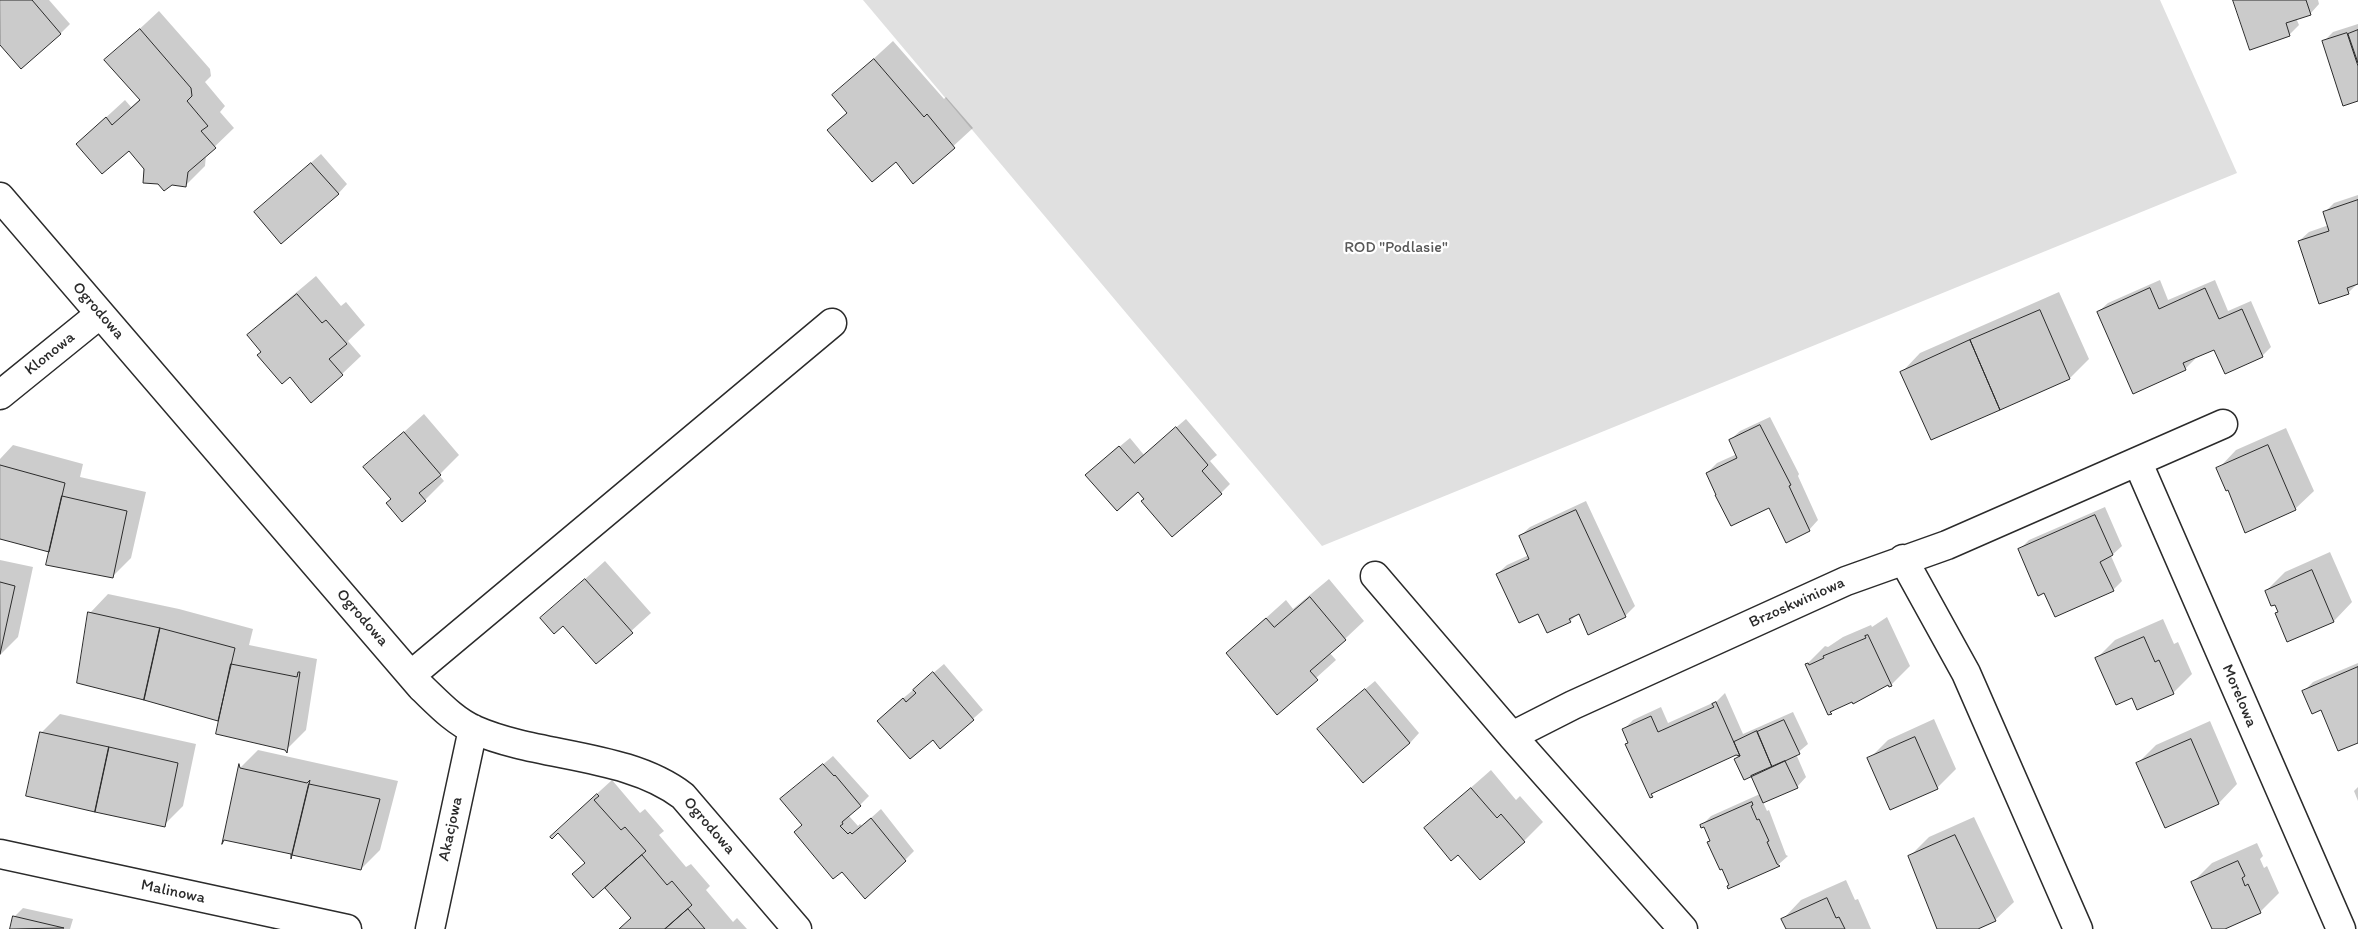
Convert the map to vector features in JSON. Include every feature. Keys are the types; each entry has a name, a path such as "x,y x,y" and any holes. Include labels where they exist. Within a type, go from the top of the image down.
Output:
{"street":[{"name":"Ogrodowa","path":"0,197 411,675 446,710 473,729 501,740 644,774 672,787 690,803 797,929"},
{"name":"Klonowa","path":"0,395 100,314"},
{"path":"411,675 832,323"},
{"path":"2078,929 1966,673 1903,559 1947,545 2138,463 2223,424"},
{"name":"Morelowa","path":"2138,463 2340,929"},
{"name":"Brzoskwiniowa","path":"1512,736 1573,705 1846,581 1903,559"},
{"path":"1375,576 1512,736 1683,929"},
{"name":"Akacjowa","path":"430,929 473,729"},
{"name":"Malinowa","path":"0,854 347,929"}],"green space":[{"name":"ROD \"Podlasie\"","path":"863,0 2160,0 2237,173 1322,546"}],"building":[{"path":"0,0 32,0 61,34 21,69 0,45"},
{"path":"2233,0 2306,0 2311,15 2286,23 2290,36 2250,50"},
{"path":"140,29 191,88 192,96 187,101 208,126 201,131 216,148 188,172 186,187 172,185 164,191 158,184 143,183 144,169 129,151 102,174 76,144 106,117 112,125 140,100 104,60"},
{"path":"2358,30 2358,63 2348,34"},
{"path":"2347,33 2358,66 2358,101 2343,106 2322,41"},
{"path":"874,59 924,117 927,114 955,148 913,184 896,162 872,182 827,130 847,113 832,95"},
{"path":"311,163 339,194 281,244 254,212"},
{"path":"2358,200 2358,284 2347,288 2349,294 2319,304 2298,241 2329,231 2323,212"},
{"path":"2150,288 2159,309 2205,288 2219,319 2242,309 2263,357 2225,374 2214,350 2183,363 2186,370 2133,394 2097,312"},
{"path":"297,294 322,323 326,320 347,344 329,359 343,375 311,403 290,377 282,384 257,355 261,352 247,335"},
{"path":"2040,310 2070,379 2000,410 1970,340"},
{"path":"1970,340 2000,410 1931,440 1900,372"},
{"path":"1760,425 1791,485 1789,486 1810,531 1786,543 1769,508 1731,526 1706,473 1737,458 1729,440"},
{"path":"1176,427 1208,465 1202,471 1222,494 1172,537 1141,501 1144,499 1138,492 1117,511 1085,475 1119,446 1134,463"},
{"path":"404,432 441,475 419,493 426,501 402,522 386,503 391,499 363,467"},
{"path":"2268,445 2296,510 2245,533 2228,490 2226,491 2216,468"},
{"path":"0,465 65,483 49,552 0,539"},
{"path":"62,496 127,511 113,578 46,565"},
{"path":"1576,510 1626,617 1588,635 1579,614 1569,619 1571,622 1547,633 1538,614 1519,623 1496,574 1529,559 1519,536"},
{"path":"2095,515 2113,555 2100,562 2114,591 2055,617 2044,593 2038,596 2018,549"},
{"path":"2312,570 2334,622 2287,642 2275,613 2278,612 2275,605 2271,606 2265,591"},
{"path":"585,579 633,633 596,664 563,626 554,634 540,618"},
{"path":"0,582 15,586 0,654"},
{"path":"1310,597 1346,640 1310,671 1318,680 1277,715 1226,653 1266,618 1274,627"},
{"path":"88,612 160,628 144,700 77,683"},
{"path":"160,628 235,648 218,721 144,700"},
{"path":"1868,635 1892,686 1889,687 1888,685 1853,704 1852,702 1830,712 1832,714 1828,715 1805,664 1808,663 1809,665 1824,658 1823,656 1866,638 1865,636"},
{"path":"2144,637 2155,662 2159,660 2174,694 2137,710 2132,698 2116,705 2095,658"},
{"path":"231,664 297,677 298,672 300,672 287,753 285,750 216,734"},
{"path":"2358,667 2358,743 2338,751 2321,710 2312,714 2302,691"},
{"path":"933,672 974,720 940,749 933,740 910,759 877,721 903,698 906,702 916,693 913,690"},
{"path":"1365,689 1410,743 1363,783 1317,729"},
{"path":"1716,702 1740,756 1736,755 1651,794 1653,797 1650,798 1625,744 1628,743 1622,729 1651,716 1658,732 1714,707 1712,704"},
{"path":"1784,720 1800,754 1772,767 1757,732"},
{"path":"1757,731 1772,767 1744,780 1734,759 1740,756 1734,742"},
{"path":"40,732 109,747 95,812 26,796"},
{"path":"1915,737 1938,789 1890,810 1867,758"},
{"path":"2191,739 2219,804 2165,828 2136,763"},
{"path":"109,747 178,763 165,827 95,812"},
{"path":"1785,761 1798,788 1763,803 1751,776"},
{"path":"239,764 240,768 307,783 310,780 291,859 291,854 224,840 222,844"},
{"path":"823,764 835,775 861,806 842,822 843,824 840,826 848,834 850,832 852,834 871,818 906,861 865,899 842,872 833,879 794,832 802,825 780,799"},
{"path":"309,784 380,799 361,870 292,855"},
{"path":"1471,788 1497,818 1501,814 1525,842 1480,880 1458,855 1451,861 1424,828"},
{"path":"597,794 599,796 594,800 621,830 625,827 646,851 593,898 572,874 585,863 558,833 552,839 550,837"},
{"path":"1752,802 1753,805 1751,806 1757,820 1759,819 1769,841 1767,842 1777,864 1780,866 1728,889 1727,886 1729,885 1722,869 1720,870 1707,842 1710,841 1704,827 1701,828 1700,825"},
{"path":"1955,835 1996,921 1978,929 1937,929 1908,856"},
{"path":"642,855 667,885 672,881 692,905 665,929 619,929 631,918 605,888"},
{"path":"2238,861 2245,876 2242,878 2245,886 2248,884 2261,913 2225,929 2212,929 2191,882"},
{"path":"1827,898 1836,918 1839,917 1845,929 1786,929 1781,919"},
{"path":"688,909 705,929 665,929"},
{"path":"13,916 64,928 10,929"}]}
